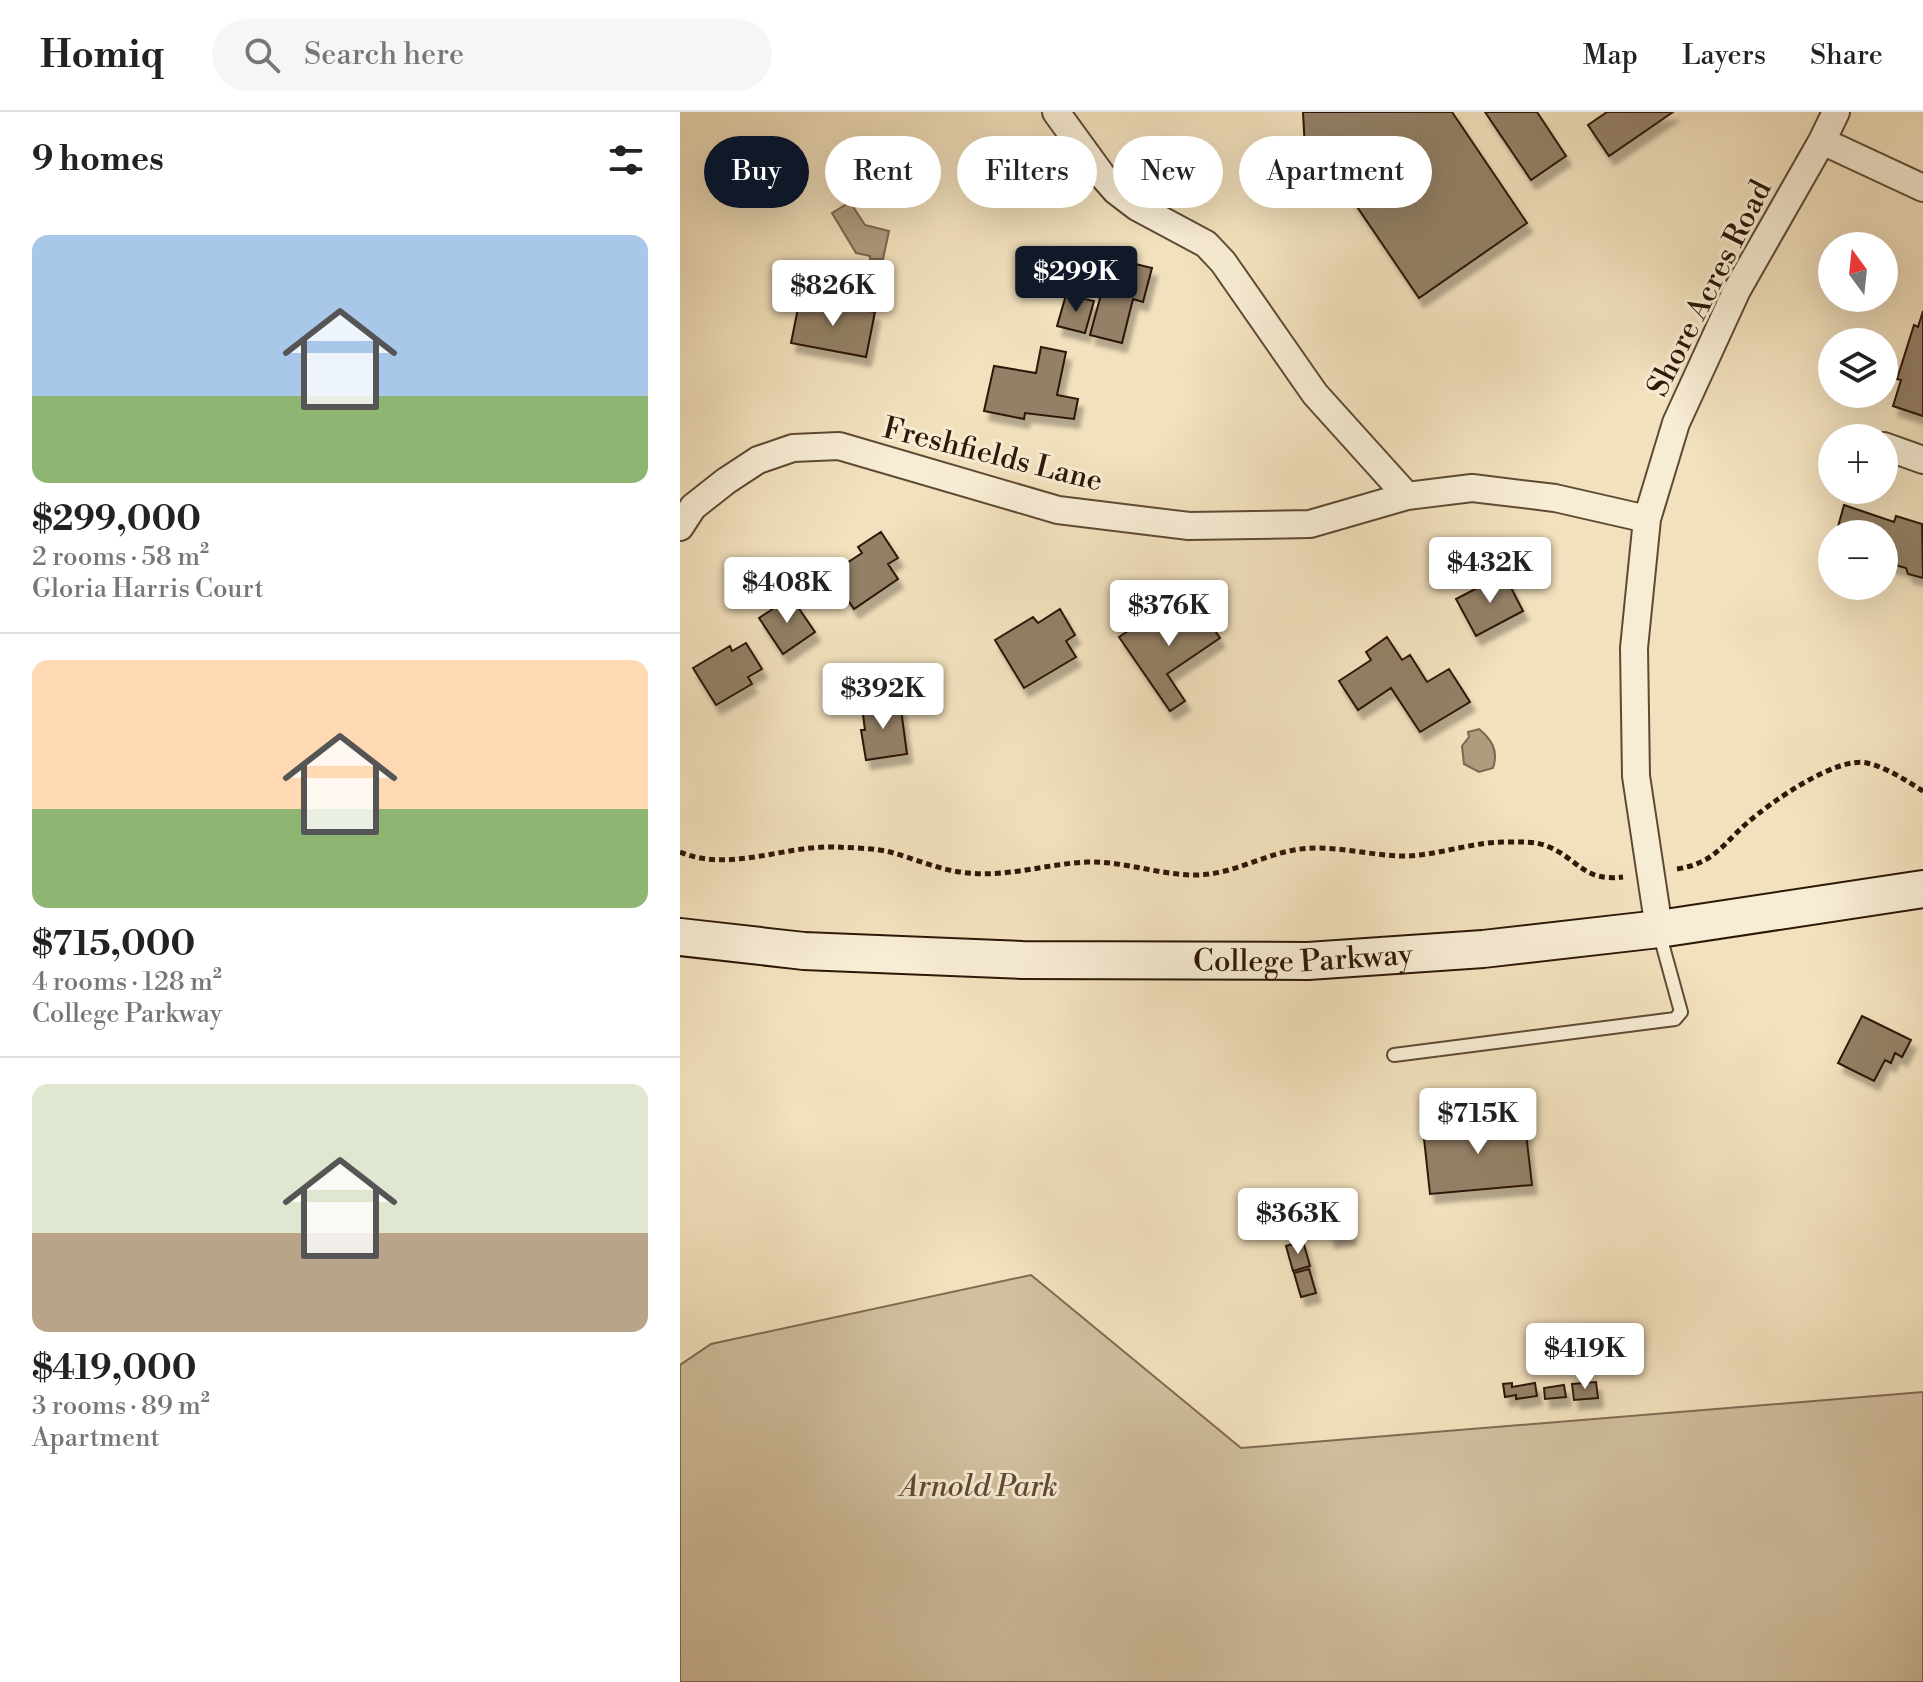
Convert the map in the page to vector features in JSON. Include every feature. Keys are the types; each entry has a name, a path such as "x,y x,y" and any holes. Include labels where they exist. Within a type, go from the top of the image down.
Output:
{"main road":[{"name":"College Parkway","path":"680,937 804,951 1022,960 1308,961 1483,949 1659,929 1923,889"}],"street":[{"path":"1056,112 1116,191 1137,207 1206,244 1223,262 1315,394 1407,496"},
{"name":"Shore Acres Road","path":"1659,929 1636,776 1634,648 1647,519 1676,423 1737,290 1836,112"},
{"path":"1822,141 1923,188"},
{"name":"Freshfields Lane","path":"683,517 726,481 758,460 793,448 839,446 1058,510 1189,526 1310,524 1407,496 1472,488 1555,498 1647,519"},
{"path":"1898,451 1923,460"}],"lane":[{"path":"1394,1055 1675,1019 1681,1012 1659,929"}],"path":[{"path":"1698,866 1717,854 1748,822 1803,784 1838,765 1866,763 1892,772 1923,791"},
{"path":"680,852 705,859 727,860 831,847 886,851 958,872 989,875 1084,862 1116,862 1191,875 1232,871 1277,853 1298,849 1325,848 1407,856 1447,852 1493,842 1530,842 1548,847 1588,874 1612,878"}],"green space":[{"name":"Arnold Park","path":"1031,1275 1241,1448 1923,1392 1923,1682 680,1682 680,1365 711,1344"}],"shaded area":[{"path":"840,208 854,208 865,225 889,231 883,259 870,259 870,256 856,253 832,213"},
{"path":"1479,729 1490,741 1495,756 1493,768 1479,772 1464,764 1462,746 1469,737 1468,732"}],"building":[{"path":"1303,112 1452,112 1527,223 1419,298 1358,208 1432,208 1432,136 1304,136"},
{"path":"1485,112 1537,112 1566,156 1531,180"},
{"path":"1607,112 1673,112 1609,156 1588,125"},
{"path":"1102,256 1152,268 1143,302 1133,299 1122,343 1090,335 1102,291 1093,288"},
{"path":"794,264 808,268 804,280 791,277"},
{"path":"1066,295 1094,301 1085,333 1057,326"},
{"path":"800,298 875,312 866,357 791,343"},
{"path":"1923,311 1923,416 1898,408 1901,380 1898,376 1914,325 1918,327"},
{"path":"1041,347 1066,352 1057,395 1078,399 1074,419 1025,413 1024,419 984,411 994,366 1036,373"},
{"path":"1844,505 1888,520 1840,520"},
{"path":"1896,516 1922,524 1923,578 1908,574 1906,568 1898,566"},
{"path":"881,532 898,558 888,564 898,579 854,609 830,574 862,553 858,547"},
{"path":"1504,574 1523,611 1476,636 1456,599"},
{"path":"791,597 815,632 783,654 759,618"},
{"path":"1195,602 1220,638 1167,674 1185,701 1170,711 1119,637 1153,614 1161,625"},
{"path":"1060,609 1075,635 1066,641 1076,657 1024,688 995,640 1033,617 1038,623"},
{"path":"1387,637 1402,660 1410,655 1427,682 1449,669 1470,702 1420,732 1391,688 1358,710 1339,681 1371,660 1366,652"},
{"path":"746,643 762,669 748,677 752,684 716,705 693,668 730,646 732,651"},
{"path":"870,668 877,679 861,690 853,679"},
{"path":"900,702 907,754 866,760 861,730 865,730 862,707"},
{"path":"1862,1016 1911,1040 1902,1057 1895,1053 1891,1063 1885,1060 1874,1081 1838,1063"},
{"path":"1524,1116 1532,1185 1430,1194 1423,1129 1458,1124 1458,1127 1491,1124 1490,1119"},
{"path":"1346,1198 1351,1236 1330,1239 1325,1200"},
{"path":"1303,1241 1310,1266 1293,1271 1286,1246"},
{"path":"1309,1269 1316,1293 1301,1297 1294,1273"},
{"path":"1596,1382 1598,1398 1574,1400 1572,1384"},
{"path":"1512,1383 1512,1387 1535,1383 1537,1396 1505,1397 1503,1384"},
{"path":"1564,1385 1566,1397 1545,1399 1544,1388"}]}
